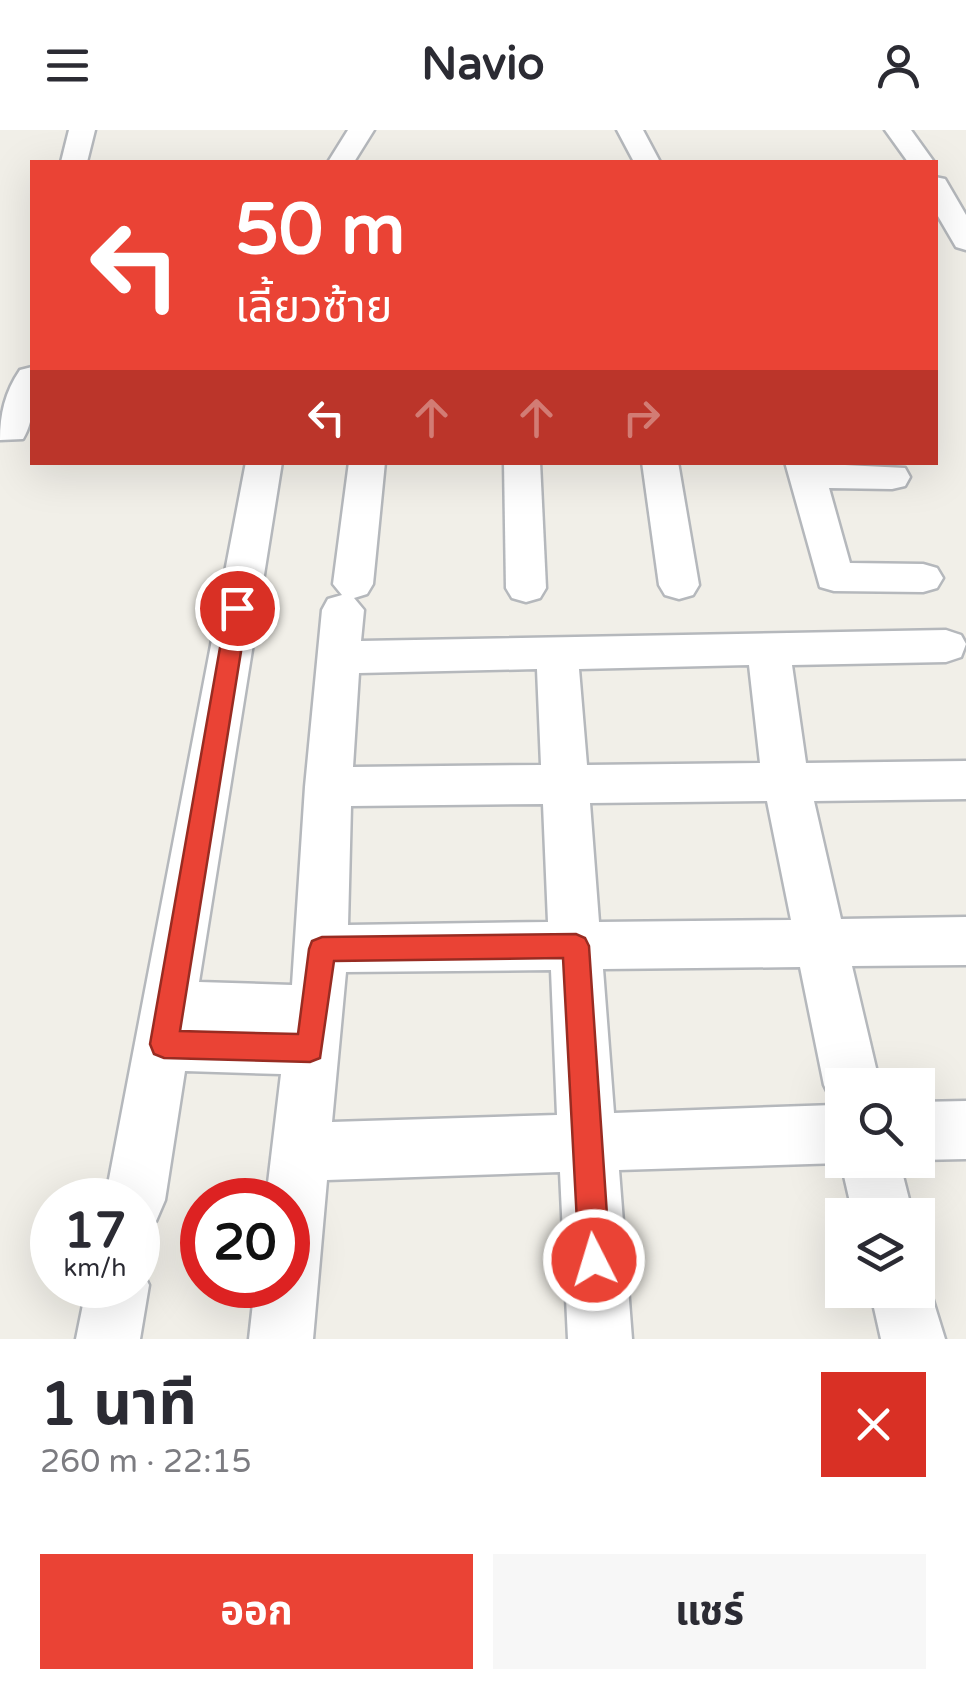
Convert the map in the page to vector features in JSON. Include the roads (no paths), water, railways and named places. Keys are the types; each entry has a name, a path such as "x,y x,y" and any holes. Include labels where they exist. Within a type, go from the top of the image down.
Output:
{"street":[{"path":"74,160 82,130"},
{"path":"342,160 361,130"},
{"path":"630,130 645,160"},
{"path":"898,130 920,160"},
{"path":"938,190 966,241"},
{"path":"0,368 30,368"},
{"path":"10,431 30,382"},
{"path":"139,1178 263,465"},
{"path":"297,1178 322,949 328,786 340,657 367,465"},
{"path":"522,465 526,588"},
{"path":"660,465 679,586"},
{"path":"892,477 805,469 834,577 923,578"},
{"path":"340,657 946,646"},
{"path":"768,649 786,782 848,1068"},
{"path":"557,653 600,1339"},
{"path":"328,786 966,780"},
{"path":"322,949 966,942"},
{"path":"167,1026 312,1030"},
{"path":"935,1131 966,1130"},
{"path":"300,1152 825,1135"},
{"path":"108,1339 114,1308"},
{"path":"281,1339 284,1308"},
{"path":"906,1308 914,1339"}]}
